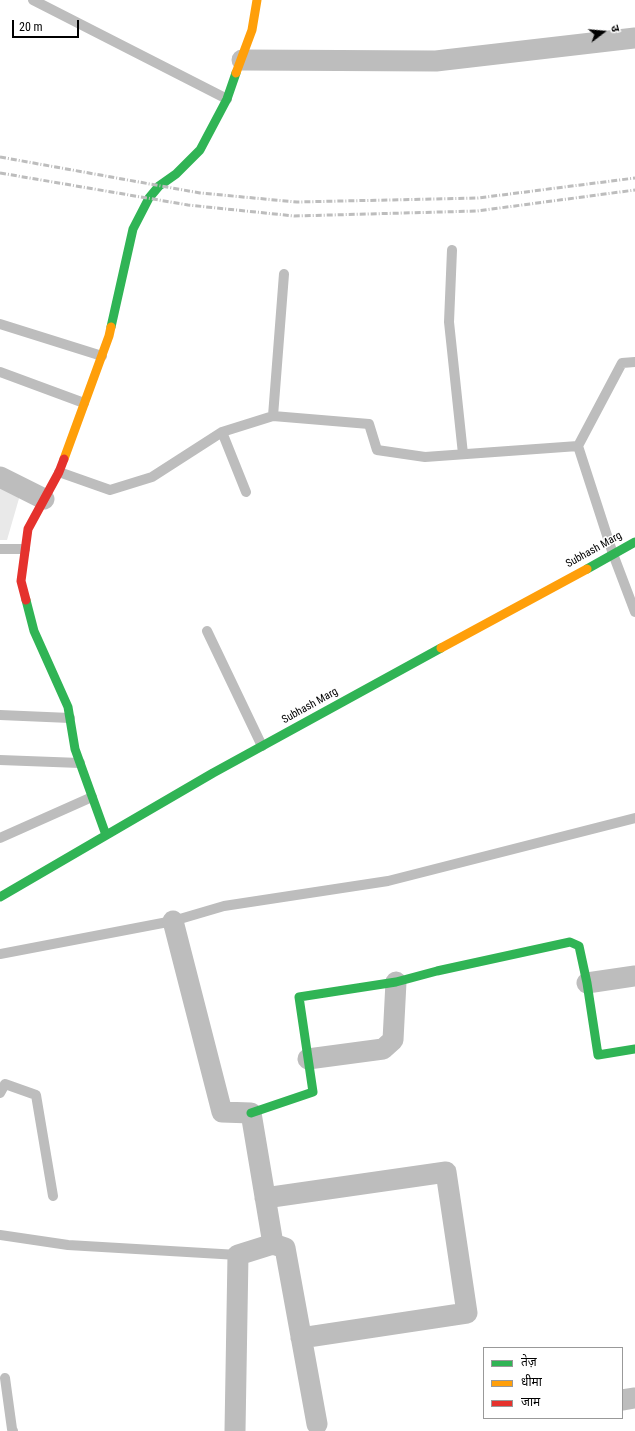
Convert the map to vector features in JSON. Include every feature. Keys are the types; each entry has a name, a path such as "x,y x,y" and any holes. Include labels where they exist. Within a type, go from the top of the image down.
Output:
{"street":[{"path":"106,835 75,749 68,707 34,631 21,581 28,529 59,472 109,336 133,229 149,198 159,186 176,174 200,150 227,99 242,60 252,30 257,0"},
{"path":"242,60 436,61 635,38"},
{"path":"0,477 44,499"},
{"name":"Subhash Marg","path":"0,897 213,773 635,542"},
{"path":"173,921 222,1112 251,1113 313,1092 299,997 396,982 437,971 570,942 579,946 587,983 598,1055 635,1049"},
{"path":"587,983 635,976"},
{"path":"308,1059 383,1049 393,1040 396,982"},
{"path":"251,1113 273,1244"},
{"path":"265,1198 446,1172 467,1313 301,1338"},
{"path":"235,1431 238,1255 273,1244 285,1248 318,1424"},
{"path":"623,1400 635,1398"}],"lane":[{"path":"33,0 227,99"},
{"path":"452,250 449,322 463,454"},
{"path":"272,416 284,274"},
{"path":"0,324 102,356"},
{"path":"635,362 622,363 578,446 613,554 635,612"},
{"path":"0,372 84,403"},
{"path":"59,472 110,490 152,477 222,432 272,416 368,424 377,450 425,457 578,446"},
{"path":"222,432 246,492"},
{"path":"0,549 25,549"},
{"path":"207,631 262,746"},
{"path":"0,715 70,718"},
{"path":"0,760 80,763"},
{"path":"0,838 92,797"},
{"path":"0,954 173,921 224,906 388,881 635,818"},
{"path":"0,1093 5,1084 36,1095 53,1196"},
{"path":"0,1235 68,1245 238,1255"},
{"path":"5,1378 13,1431"}],"shaded area":[{"path":"0,487 20,495 7,540 0,540"}],"railway":[{"path":"0,157 200,193 297,202 478,198 635,178"},
{"path":"0,173 188,205 294,216 477,211 635,190"}],"traffic: fast":[{"path":"111,327 133,229 149,198 159,186 176,174 200,150 227,99 236,73"},
{"path":"587,569 635,542"},
{"path":"26,600 34,631 68,707 75,749 106,835"},
{"path":"0,897 213,773 441,648"},
{"path":"251,1113 313,1092 299,997 396,982 437,971 570,942 579,946 587,983 598,1055 635,1049"}],"traffic: slow":[{"path":"236,73 252,30 257,0"},
{"path":"64,459 111,327"},
{"path":"441,648 587,569"}],"traffic: jam":[{"path":"26,600 21,581 28,529 59,472 64,459"}]}
